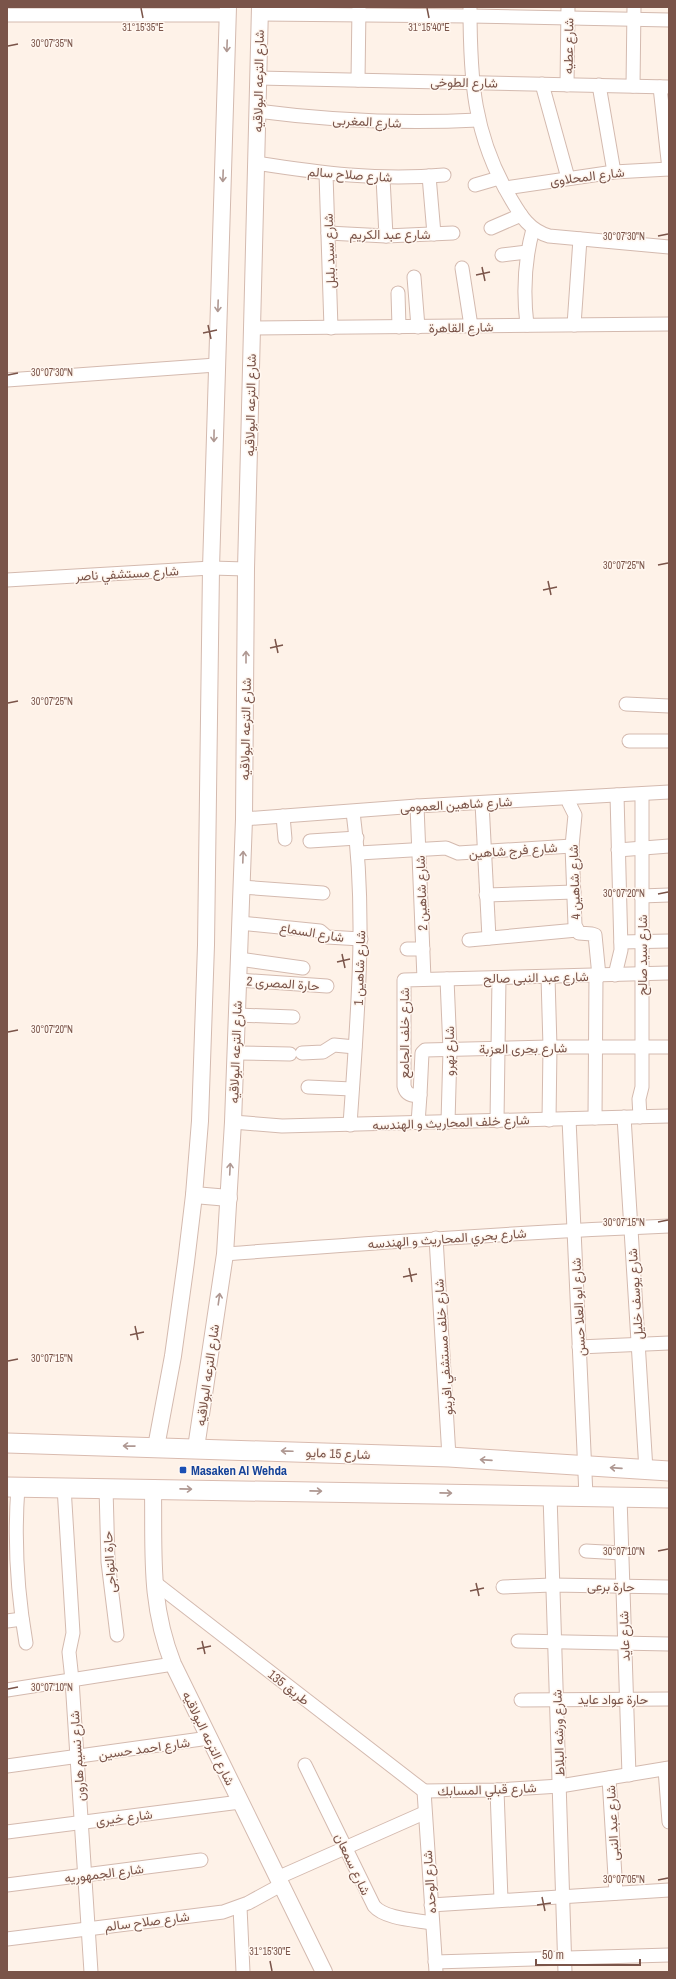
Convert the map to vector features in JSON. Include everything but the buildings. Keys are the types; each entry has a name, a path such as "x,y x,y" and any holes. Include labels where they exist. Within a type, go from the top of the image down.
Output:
{"main road":[{"name":"شارع 15 مايو","path":"7,1443 449,1457 669,1471"},
{"path":"12,1487 669,1498"}],"street":[{"path":"260,10 634,13 669,20"},
{"name":"شارع الترعه البولاقيه","path":"196,1448 225,1254 233,1122 244,819 246,569 260,10"},
{"path":"7,14 228,11 216,365 204,993 200,1121 194,1195 173,1356 156,1447"},
{"path":"358,80 359,11"},
{"path":"470,11 471,82 478,120 484,144 502,183 520,215 532,229 549,236 669,247"},
{"name":"شارع عطيه","path":"567,84 568,12"},
{"path":"633,86 634,13"},
{"name":"شارع الطوخى","path":"258,78 664,87"},
{"path":"542,84 568,178"},
{"path":"599,85 614,172"},
{"path":"664,87 669,169"},
{"name":"شارع المغربى","path":"258,111 310,118 364,122 418,123 478,120"},
{"name":"شارع صلاح سالم","path":"256,163 326,174 383,178 444,175"},
{"name":"شارع المحلاوى","path":"475,185 568,178 614,172 669,169"},
{"name":"شارع سيد بلبل","path":"326,174 331,328"},
{"path":"429,176 434,234"},
{"path":"383,178 386,236"},
{"path":"491,228 520,215"},
{"path":"527,326 524,289 527,252 532,229"},
{"name":"شارع عبد الكريم","path":"328,233 386,236 453,233"},
{"path":"574,325 580,239"},
{"path":"502,255 527,252"},
{"path":"462,268 471,326"},
{"path":"414,277 418,327"},
{"path":"398,293 400,328"},
{"name":"شارع القاهرة","path":"252,328 400,328 669,324"},
{"path":"7,380 216,365"},
{"name":"شارع مستشفي ناصر","path":"7,580 211,568 246,569"},
{"path":"626,704 669,706"},
{"path":"630,741 669,742"},
{"name":"شارع شاهين العمومى","path":"244,819 418,806 669,792"},
{"name":"شارع سيد صالح","path":"640,1116 642,794"},
{"path":"616,795 620,942 620,959 616,975"},
{"name":"شارع شاهين 4","path":"569,798 569,803 575,814 572,846 577,930 583,934 595,935 597,976"},
{"path":"482,803 489,938"},
{"name":"شارع شاهين 2","path":"418,806 424,979"},
{"name":"شارع شاهين 1","path":"350,1125 361,939 359,853 353,812"},
{"path":"283,816 285,839"},
{"path":"310,841 356,838"},
{"name":"شارع فرج شاهين","path":"359,853 446,848 458,853 572,846"},
{"path":"618,850 669,846"},
{"path":"241,887 323,893"},
{"path":"486,895 574,892"},
{"path":"642,896 669,895"},
{"name":"شارع السماع","path":"240,923 320,931 327,937 361,939"},
{"path":"468,940 577,930"},
{"path":"620,942 669,941"},
{"path":"407,949 423,949"},
{"path":"239,959 303,968"},
{"name":"شارع عبد النبى صالح","path":"404,980 668,973"},
{"path":"595,1118 597,976"},
{"path":"548,977 550,1047 549,1120"},
{"path":"497,1121 499,978"},
{"name":"شارع نهرو","path":"447,979 450,1050 448,1122"},
{"name":"حارة المصرى 2","path":"238,980 327,986"},
{"name":"شارع خلف الجامع","path":"404,980 405,1089 410,1095 420,1096 418,1123"},
{"path":"237,1015 293,1017"},
{"path":"236,1053 296,1054 323,1052 334,1046 355,1047"},
{"name":"شارع بحرى العزبة","path":"420,1096 423,1051 550,1047 669,1048"},
{"path":"308,1087 352,1088"},
{"name":"شارع خلف المحاريث و الهندسه","path":"233,1122 282,1126 669,1116"},
{"name":"شارع يوسف خليل","path":"624,1117 646,1470"},
{"name":"شارع ابو العلا حسن","path":"569,1119 586,1496"},
{"path":"194,1195 229,1198"},
{"name":"شارع بحري المحاريث و الهندسه","path":"225,1254 574,1229 669,1226"},
{"name":"شارع خلف مستشفي افرينو","path":"436,1238 449,1457"},
{"path":"580,1347 669,1343"},
{"path":"12,1487 16,1531 12,1576 26,1643"},
{"name":"شارع نسيم هارون","path":"64,1487 73,1632 69,1652 91,1972"},
{"name":"حارة التواجى","path":"106,1488 108,1562 117,1635"},
{"name":"شارع الترعه البولاقيه","path":"154,1489 154,1582 159,1624 173,1664 324,1972"},
{"name":"شارع ورشه البلاط","path":"550,1495 564,1896 565,1966"},
{"name":"شارع عايد","path":"620,1497 629,1775"},
{"path":"586,1551 622,1553"},
{"name":"طريق 135","path":"154,1582 424,1791"},
{"name":"حارة برعى","path":"503,1587 669,1587"},
{"path":"7,1621 22,1619"},
{"path":"518,1641 669,1644"},
{"path":"7,1690 173,1664"},
{"name":"حارة عواد عايد","path":"521,1700 669,1699"},
{"name":"شارع احمد حسين","path":"7,1766 209,1738"},
{"name":"شارع سمعان","path":"306,1764 371,1902 378,1910 387,1915 432,1923"},
{"path":"667,1768 669,1822"},
{"name":"شارع قبلي المسابك","path":"424,1791 497,1790 560,1786 667,1768"},
{"name":"شارع عبد النبى","path":"609,1778 616,1893"},
{"path":"497,1790 502,1900"},
{"name":"شارع الوحده","path":"424,1791 424,1813 435,1967"},
{"name":"شارع خيرى","path":"7,1832 240,1802"},
{"name":"شارع صلاح سالم","path":"7,1939 223,1912 240,1907 279,1881 345,1848 424,1813"},
{"name":"شارع الجمهوريه","path":"7,1885 201,1860"},
{"path":"431,1905 669,1890"},
{"path":"240,1907 243,1972"},
{"path":"435,1967 565,1966 669,1955"}],"place":[{"name":"Masaken Al Wehda","path":"183,1470"}]}
